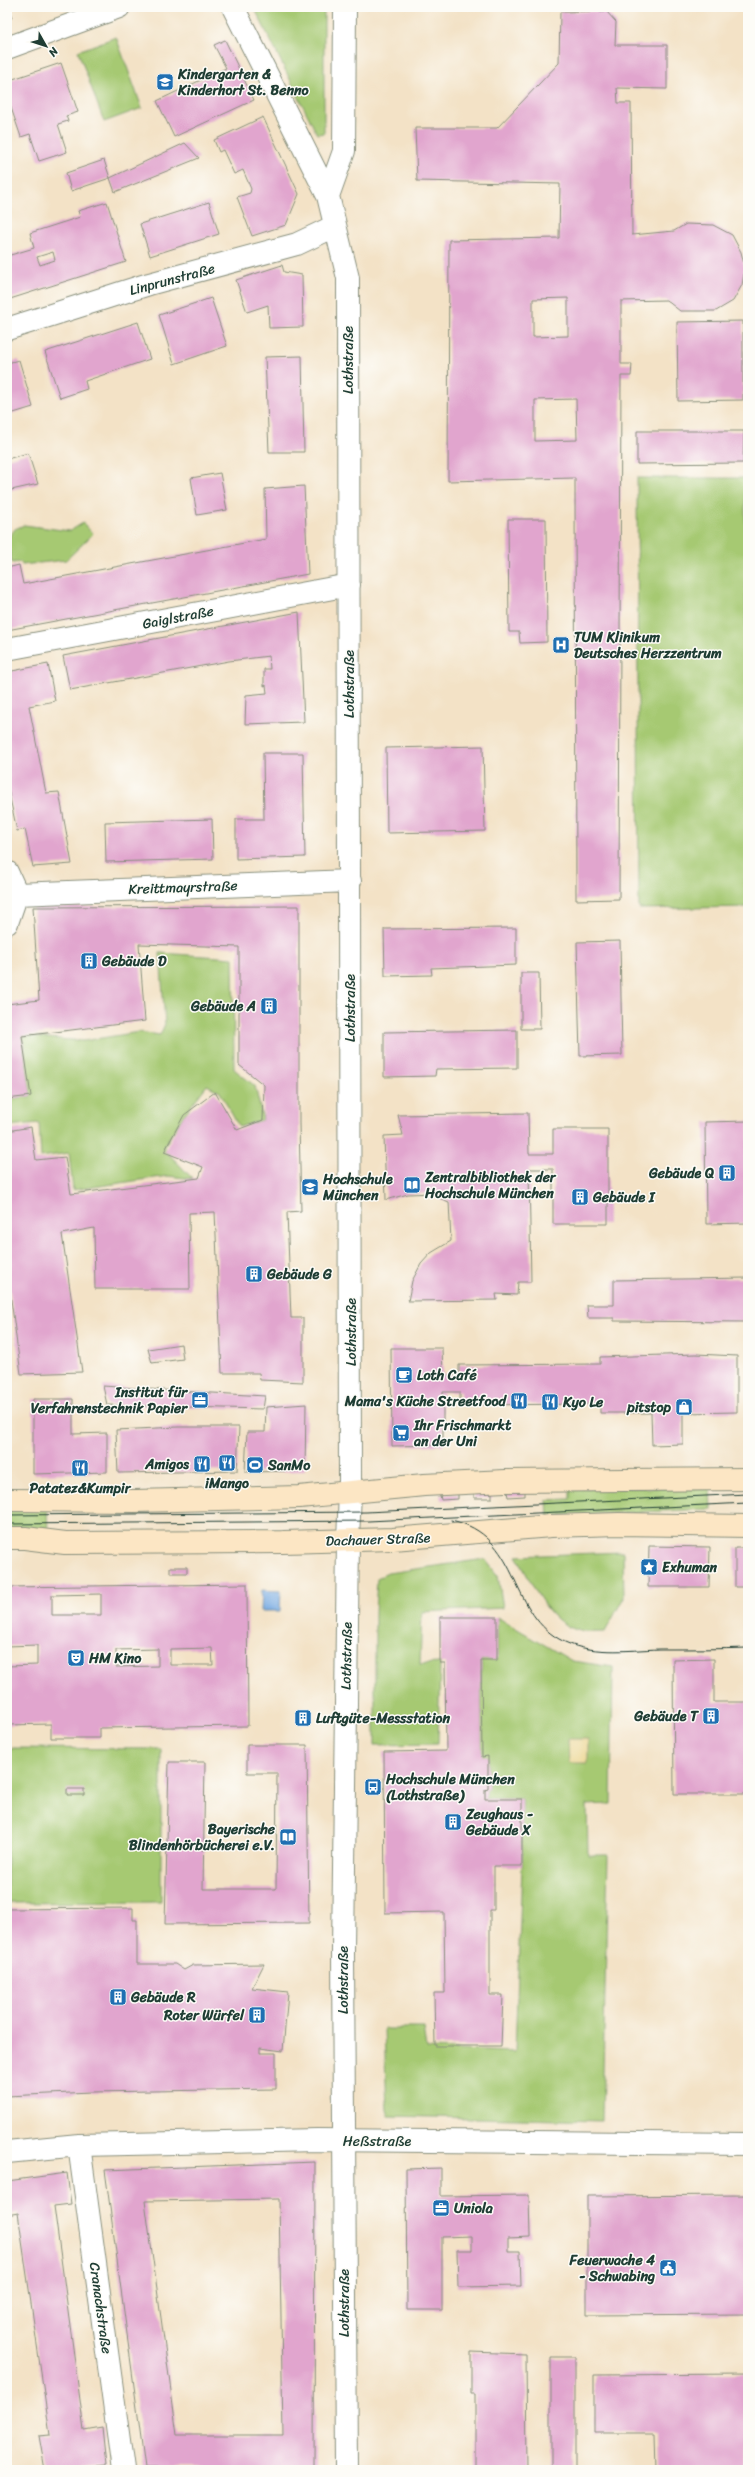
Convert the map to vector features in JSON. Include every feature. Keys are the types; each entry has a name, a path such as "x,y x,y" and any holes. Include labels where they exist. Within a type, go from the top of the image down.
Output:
{"main road":[{"path":"7,1500 134,1501 309,1496 424,1484 505,1481 748,1479"},
{"name":"Dachauer Straße","path":"7,1538 25,1538 65,1543 348,1540 445,1536 559,1526 619,1524 748,1526"}],"street":[{"path":"7,48 118,7"},
{"name":"Lothstraße","path":"233,7 328,196 348,278 350,1492 348,1540 344,2141 346,2470"},
{"path":"328,196 344,151 345,7"},
{"name":"Linprunstraße","path":"7,329 150,284 297,244 335,226"},
{"name":"Gaiglstraße","path":"7,649 349,585"},
{"path":"7,872 16,894 7,923"},
{"name":"Kreittmayrstraße","path":"16,894 350,881"},
{"name":"Heßstraße","path":"7,2152 79,2145 344,2141 510,2143 565,2141 625,2144 748,2144"},
{"name":"Cranachstraße","path":"79,2145 123,2470"}],"green space":[{"path":"254,7 324,7 324,133 317,134"},
{"path":"116,37 142,108 104,122 78,51"},
{"path":"637,478 745,478 748,907 639,909"},
{"path":"83,523 93,534 66,560 22,565 21,562 12,563 7,540 15,529 24,525 70,531"},
{"path":"160,953 233,958 234,1069 255,1086 263,1120 239,1127 220,1092 207,1085 184,1115 163,1148 193,1179 168,1176 73,1190 69,1153 41,1157 39,1123 7,1126 7,1099 31,1096 22,1036 83,1041 139,1032 160,1035 165,1024"},
{"path":"570,1488 710,1488 711,1509 548,1516 547,1500 570,1499"},
{"path":"47,1509 48,1531 7,1529 7,1510"},
{"path":"623,1552 624,1597 605,1632 580,1631 568,1626 558,1619 549,1611 542,1601 516,1556"},
{"path":"485,1559 498,1576 503,1608 422,1612 420,1664 440,1663 438,1744 375,1745 375,1613 377,1578 388,1573"},
{"path":"497,1617 572,1661 613,1667 611,1804 587,1805 588,1855 608,1855 602,2121 389,2116 387,2111 384,2028 424,2028 427,2049 515,2052 522,1866 522,1799 485,1799 485,1790 488,1789 488,1757 482,1757 481,1660 497,1660"},
{"path":"7,1748 161,1749 161,1902 7,1903"}],"sand":[{"path":"568,1739 588,1739 588,1763 569,1763"}],"water":[{"path":"262,1590 281,1591 280,1611 261,1611"}],"building":[{"path":"7,7 12,18 7,20"},
{"path":"606,11 616,22 615,45 667,45 667,89 617,88 618,103 631,103 632,235 674,231 686,224 713,225 732,235 741,252 745,268 742,285 733,301 716,311 680,311 666,300 621,301 621,364 632,364 631,376 621,376 619,899 576,900 575,478 448,481 449,240 559,238 560,184 417,181 415,128 497,128 559,63 560,12","holes":["568,298 568,336 533,337 533,299","576,399 577,440 535,441 535,400"]},
{"path":"225,40 254,100 174,137 157,101 226,68 214,45"},
{"path":"61,63 78,112 66,116 68,121 58,124 67,152 39,161 30,134 21,137 7,96 7,81"},
{"path":"263,117 299,194 286,225 252,236 237,197 250,193 251,189 243,170 234,174 223,150 219,152 214,140"},
{"path":"185,143 199,158 115,192 110,178"},
{"path":"104,160 110,178 71,191 66,173"},
{"path":"107,202 126,262 7,300 7,256 34,248 30,233 80,217 78,211","holes":["53,252 55,260 40,265 37,257"]},
{"path":"209,202 219,234 150,256 140,224"},
{"path":"282,265 284,272 302,275 303,327 269,328 268,305 247,312 236,280"},
{"path":"211,298 227,346 174,364 159,315"},
{"path":"743,321 743,400 678,401 677,322"},
{"path":"138,322 150,359 85,381 87,389 60,398 45,352"},
{"path":"302,356 304,452 269,452 265,357"},
{"path":"19,360 33,407 7,415 7,363"},
{"path":"637,431 744,431 743,463 637,464"},
{"path":"28,453 38,484 7,491 7,459"},
{"path":"220,473 227,510 197,515 191,478"},
{"path":"304,486 308,574 7,630 7,568 19,565 23,584 266,539 265,489"},
{"path":"508,519 546,519 547,642 520,643 519,632 509,632"},
{"path":"299,612 304,722 245,724 246,695 267,693 266,685 264,686 264,669 270,669 269,656 229,661 70,690 63,656"},
{"path":"48,664 55,701 29,706 46,793 59,792 72,864 33,867 25,829 17,831 7,784 7,672"},
{"path":"483,746 485,831 387,833 386,748"},
{"path":"263,753 303,753 305,857 236,859 236,819 264,819"},
{"path":"212,819 213,859 106,862 105,822"},
{"path":"299,906 299,1123 301,1211 287,1212 291,1318 303,1318 303,1382 260,1380 259,1373 222,1373 215,1212 189,1213 190,1289 95,1289 94,1228 62,1234 82,1372 21,1374 7,1270 7,1131 31,1127 36,1160 65,1157 71,1194 199,1178 203,1167 164,1152 184,1115 215,1092 237,1130 263,1120 264,1085 239,1065 239,947 139,944 145,1021 22,1036 31,1096 7,1099 7,1004 39,1000 33,907"},
{"path":"516,928 516,965 431,968 432,975 385,976 384,929"},
{"path":"620,941 622,1055 580,1056 577,942"},
{"path":"521,973 539,973 540,1029 521,1029"},
{"path":"517,1030 517,1068 436,1069 435,1076 384,1077 384,1032"},
{"path":"528,1113 529,1154 553,1154 553,1129 608,1129 608,1224 553,1224 553,1169 529,1169 531,1282 518,1282 517,1295 496,1294 497,1300 408,1301 412,1281 421,1264 431,1253 451,1241 449,1202 439,1198 436,1193 408,1194 386,1200 384,1136 403,1135 398,1115"},
{"name":"Gebäude Q","path":"748,1121 748,1223 706,1224 705,1122"},
{"path":"748,1278 748,1322 614,1321 614,1318 588,1318 587,1305 614,1305 614,1280"},
{"path":"181,1344 183,1359 152,1363 148,1349"},
{"path":"391,1348 442,1348 443,1375 459,1375 459,1365 600,1364 600,1357 696,1354 737,1356 737,1412 683,1413 683,1444 652,1445 651,1413 600,1413 600,1404 460,1405 460,1392 443,1392 443,1445 392,1446"},
{"path":"103,1386 265,1396 263,1409 107,1405"},
{"path":"33,1399 73,1399 73,1434 107,1433 107,1472 33,1474"},
{"path":"306,1404 305,1471 245,1472 247,1432 265,1432 266,1407"},
{"path":"178,1427 239,1427 237,1471 118,1473 116,1430"},
{"path":"525,1491 525,1496 508,1497 507,1492"},
{"path":"474,1493 492,1493 492,1498 474,1498"},
{"path":"458,1494 458,1499 441,1500 440,1495"},
{"path":"649,1546 710,1547 709,1587 648,1587"},
{"path":"735,1548 748,1548 748,1587 735,1587"},
{"path":"170,1567 187,1567 187,1573 170,1573"},
{"path":"247,1584 248,1726 100,1728 100,1738 51,1738 51,1724 7,1725 7,1666 37,1665 37,1645 7,1646 7,1587","holes":["101,1594 101,1615 52,1615 52,1595","212,1648 213,1665 170,1665 170,1649","158,1649 158,1666 116,1667 116,1650"]},
{"name":"Zeughaus - Gebäude X","path":"440,1617 497,1617 497,1660 481,1660 482,1757 488,1756 488,1789 485,1790 485,1799 522,1799 522,1866 494,1866 494,1910 490,1910 490,1995 503,1995 501,2046 435,2046 434,1993 445,1993 444,1912 385,1913 384,1752 446,1751 445,1663 440,1663"},
{"name":"Gebäude T","path":"714,1659 714,1702 748,1702 748,1794 674,1794 673,1660"},
{"name":"Luftgüte-Messstation","path":"298,1714 308,1714 307,1721 298,1721"},
{"path":"247,1745 307,1745 309,1923 165,1924 169,1762 205,1762 203,1889 276,1889 277,1773 247,1773"},
{"path":"67,1789 84,1789 84,1795 67,1795"},
{"name":"Gebäude R","path":"133,1908 133,1920 137,1920 137,1964 175,1964 184,1970 193,1965 264,1964 252,1988 288,1992 283,2051 260,2048 260,2053 276,2053 276,2089 91,2092 7,2096 7,1909"},
{"path":"315,2162 314,2469 145,2468 105,2170","holes":["279,2199 283,2435 177,2435 145,2201"]},
{"path":"441,2168 441,2196 529,2195 530,2237 508,2238 508,2251 520,2251 521,2286 458,2287 457,2250 472,2250 472,2236 442,2237 442,2310 407,2310 406,2169"},
{"path":"67,2173 71,2204 54,2206 84,2430 102,2427 106,2465 45,2470 39,2436 50,2435 18,2213 7,2215 7,2181"},
{"name":"Feuerwache 4 - Schwabing","path":"748,2195 748,2314 587,2315 587,2196"},
{"path":"471,2352 526,2354 527,2470 475,2470 475,2394 471,2394"},
{"path":"551,2357 575,2357 575,2470 551,2470"},
{"path":"748,2374 748,2470 656,2470 655,2433 594,2433 594,2375"}],"tram line":[{"path":"7,1515 366,1512 748,1494"},
{"path":"7,1524 368,1521 748,1503"},
{"path":"451,1520 474,1528 490,1541 512,1574 530,1610 543,1626 559,1639 583,1648 608,1651 748,1648"}],"place":[{"name":"Kindergarten & Kinderhort St. Benno","path":"165,82"},
{"name":"TUM Klinikum Deutsches Herzzentrum","path":"561,645"},
{"name":"Gebäude D","path":"89,961"},
{"name":"Gebäude A","path":"269,1006"},
{"name":"Gebäude Q","path":"727,1173"},
{"name":"Zentralbibliothek der Hochschule München","path":"412,1185"},
{"name":"Hochschule München","path":"310,1187"},
{"name":"Gebäude I","path":"580,1197"},
{"name":"Gebäude G","path":"254,1274"},
{"name":"Loth Café","path":"404,1375"},
{"name":"Institut für Verfahrenstechnik Papier","path":"200,1400"},
{"name":"Mama's Küche Streetfood","path":"519,1401"},
{"name":"Kyo Le","path":"550,1402"},
{"name":"pitstop","path":"684,1407"},
{"name":"Ihr Frischmarkt an der Uni","path":"401,1433"},
{"name":"iMango","path":"227,1463"},
{"name":"Amigos","path":"202,1464"},
{"name":"SanMo","path":"255,1465"},
{"name":"Patatez&Kumpir","path":"80,1468"},
{"name":"Exhuman","path":"649,1567"},
{"name":"HM Kino","path":"76,1658"},
{"name":"Gebäude T","path":"711,1716"},
{"name":"Luftgüte-Messstation","path":"303,1718"},
{"name":"Hochschule München (Lothstraße)","path":"373,1787"},
{"name":"Zeughaus - Gebäude X","path":"453,1822"},
{"name":"Bayerische Blindenhörbücherei e.V.","path":"288,1837"},
{"name":"Gebäude R","path":"118,1997"},
{"name":"Roter Würfel","path":"257,2015"},
{"name":"Uniola","path":"441,2208"},
{"name":"Feuerwache 4 - Schwabing","path":"668,2268"}]}
